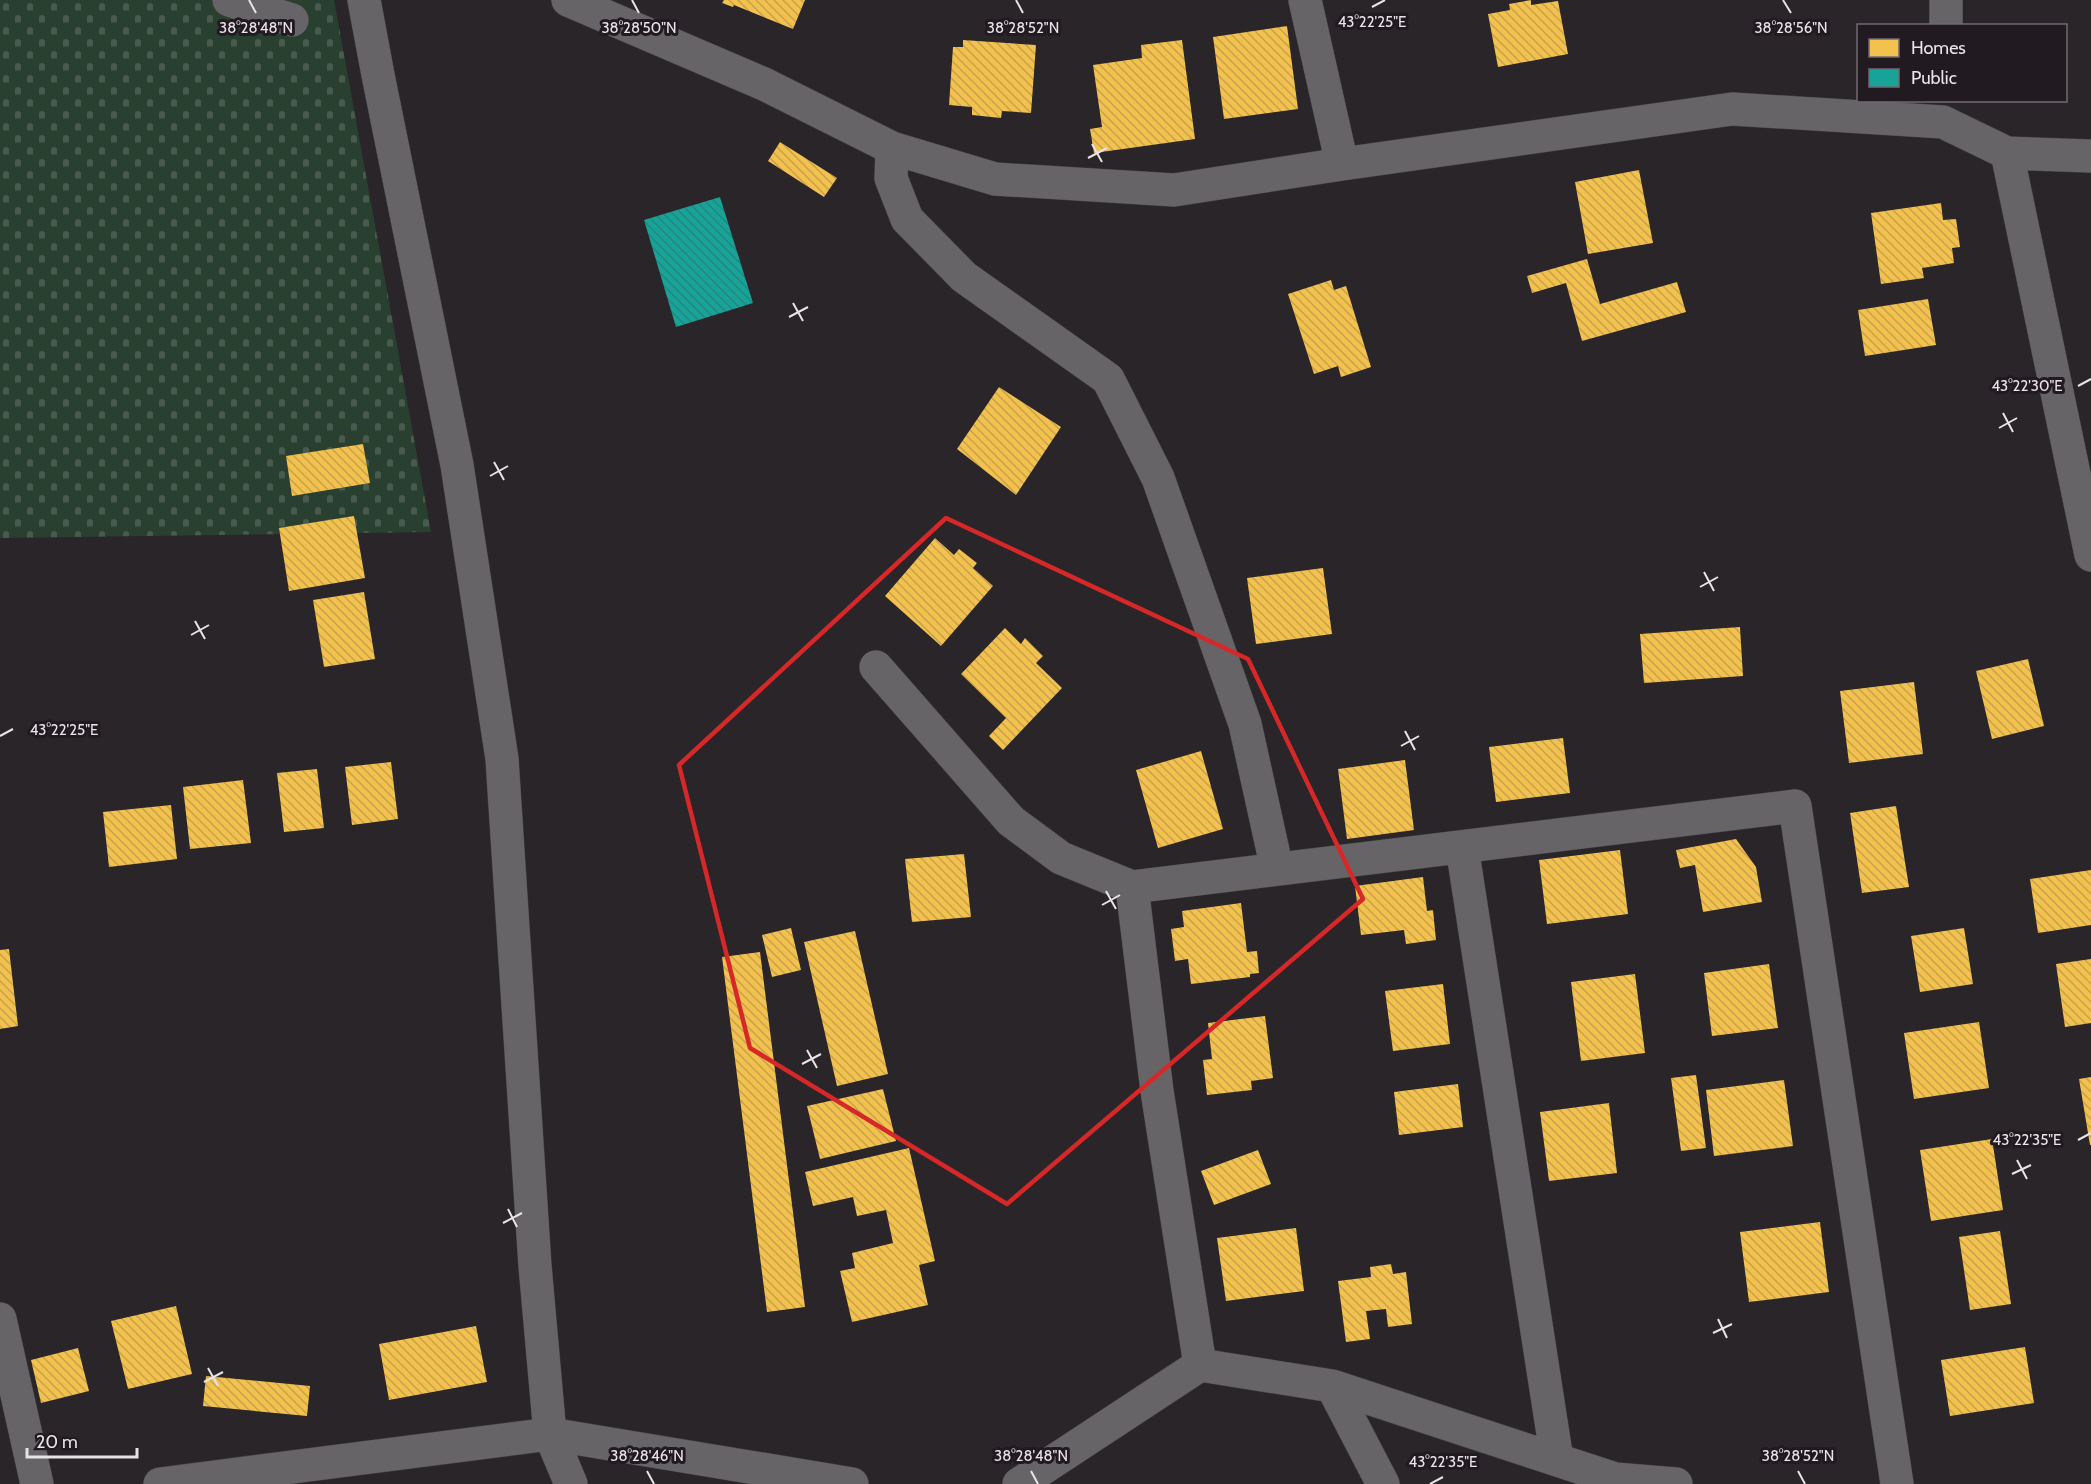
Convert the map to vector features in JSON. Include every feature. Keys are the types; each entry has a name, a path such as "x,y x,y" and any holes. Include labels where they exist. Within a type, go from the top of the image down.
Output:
{"street":[{"path":"229,0 292,20"},
{"path":"364,0 457,465 502,759 535,1266 550,1434 571,1484"},
{"path":"568,0 764,84 892,148 995,179 1174,190 1732,109 1944,111 2007,153 2091,156"},
{"path":"1305,0 1342,164"},
{"path":"1946,24 1947,0"},
{"path":"892,148 891,178 907,219 963,277 1108,379 1158,478 1245,724 1277,869"},
{"path":"2007,153 2091,555"},
{"path":"876,667 1011,821 1061,858 1132,886 1796,806 1897,1484"},
{"path":"1462,847 1557,1460"},
{"path":"1132,886 1157,1091 1200,1365"},
{"path":"0,1319 37,1484"},
{"path":"1019,1484 1200,1365 1332,1386 1615,1479 1676,1484"},
{"path":"1332,1386 1383,1484"},
{"path":"160,1484 550,1434 852,1484"}],"highlighted area":[{"path":"946,518 1248,659 1363,899 1007,1204 750,1048 679,765"}],"green space":[{"path":"0,0 334,0 431,532 0,538"}],"building: Homes":[{"path":"724,0 805,0 793,29 734,5 733,7 722,3"},
{"path":"1531,0 1531,5 1558,1 1568,54 1498,67 1488,14 1510,10 1509,4"},
{"path":"1287,26 1298,109 1224,119 1213,37"},
{"path":"963,40 1036,45 1031,113 1002,111 1001,118 972,115 972,107 949,105 953,47 963,47"},
{"path":"1182,40 1195,139 1094,153 1090,129 1102,127 1093,65 1142,58 1141,45"},
{"path":"780,142 837,178 824,197 768,161"},
{"path":"1639,170 1653,243 1588,254 1575,182"},
{"path":"1941,203 1943,220 1956,219 1960,247 1952,248 1954,263 1922,268 1924,278 1881,284 1871,213"},
{"path":"1587,259 1600,304 1677,282 1686,312 1582,341 1566,283 1532,293 1527,276"},
{"path":"1331,280 1334,290 1346,286 1371,367 1341,377 1338,366 1314,374 1288,294"},
{"path":"1928,299 1936,345 1865,356 1858,310"},
{"path":"999,387 1061,427 1016,495 957,449"},
{"path":"363,444 370,483 292,496 286,456"},
{"path":"354,516 365,578 289,591 279,528"},
{"path":"935,538 954,555 959,549 977,563 973,568 993,586 941,646 885,596"},
{"path":"1323,568 1332,634 1256,644 1247,578"},
{"path":"364,592 375,659 324,667 313,600"},
{"path":"1740,627 1743,676 1644,683 1640,634"},
{"path":"1005,628 1021,644 1025,638 1043,656 1036,663 1062,688 1003,750 989,736 1006,718 961,674"},
{"path":"2028,659 2044,726 1992,739 1976,671"},
{"path":"1914,682 1923,754 1849,763 1840,691"},
{"path":"1563,738 1570,793 1496,802 1489,747"},
{"path":"1201,751 1223,829 1158,848 1136,770"},
{"path":"1405,760 1414,830 1347,839 1338,769"},
{"path":"391,762 398,819 352,825 345,767"},
{"path":"317,769 324,828 284,832 277,773"},
{"path":"243,780 251,843 190,849 183,787"},
{"path":"171,805 177,859 109,867 103,812"},
{"path":"1896,806 1909,887 1862,893 1850,813"},
{"path":"1736,839 1756,867 1762,902 1703,912 1695,865 1680,868 1676,850"},
{"path":"1620,850 1628,914 1547,924 1539,860"},
{"path":"964,854 971,917 912,922 905,859"},
{"path":"2091,870 2091,925 2038,933 2030,879"},
{"path":"1423,877 1427,911 1433,910 1436,940 1406,944 1404,930 1361,935 1355,886"},
{"path":"1241,903 1247,952 1257,951 1259,973 1250,974 1250,977 1191,984 1188,959 1175,961 1171,929 1184,927 1182,911"},
{"path":"791,928 801,970 772,977 762,935"},
{"path":"1964,928 1973,984 1920,992 1911,936"},
{"path":"855,931 888,1074 837,1086 804,942"},
{"path":"9,949 18,1026 0,1029 0,950"},
{"path":"760,952 805,1307 767,1312 722,957"},
{"path":"2091,959 2091,1023 2065,1027 2056,964"},
{"path":"1769,964 1778,1028 1712,1036 1704,973"},
{"path":"1635,974 1645,1053 1581,1061 1571,982"},
{"path":"1443,984 1450,1044 1393,1051 1385,991"},
{"path":"1265,1016 1273,1078 1251,1081 1252,1090 1207,1095 1203,1060 1212,1059 1208,1023"},
{"path":"1979,1022 1989,1088 1914,1099 1904,1033"},
{"path":"1696,1075 1706,1148 1681,1151 1671,1078"},
{"path":"2091,1077 2091,1145 2090,1145 2079,1079"},
{"path":"1784,1080 1793,1146 1714,1156 1706,1090"},
{"path":"1458,1084 1463,1127 1399,1135 1394,1092"},
{"path":"883,1089 896,1141 820,1159 807,1106"},
{"path":"1609,1103 1617,1173 1549,1181 1540,1112"},
{"path":"1992,1139 2003,1210 1931,1221 1920,1150"},
{"path":"909,1148 935,1261 919,1265 928,1305 852,1322 840,1271 855,1268 852,1253 893,1243 886,1210 857,1216 853,1197 813,1206 805,1172"},
{"path":"1258,1150 1271,1184 1214,1205 1201,1171"},
{"path":"1820,1222 1829,1292 1749,1302 1740,1232"},
{"path":"1296,1228 1304,1291 1226,1301 1217,1238"},
{"path":"2000,1231 2011,1304 1970,1310 1959,1237"},
{"path":"1391,1264 1393,1274 1406,1272 1412,1324 1388,1327 1386,1309 1366,1311 1370,1339 1346,1342 1338,1281 1371,1277 1370,1267"},
{"path":"176,1306 192,1374 128,1389 111,1321"},
{"path":"476,1326 487,1382 389,1400 379,1344"},
{"path":"2025,1347 2034,1403 1950,1416 1941,1360"},
{"path":"78,1348 89,1391 41,1403 31,1360"},
{"path":"206,1376 310,1386 307,1416 203,1406"}],"building: Public":[{"path":"720,197 753,303 676,327 644,220"}]}
